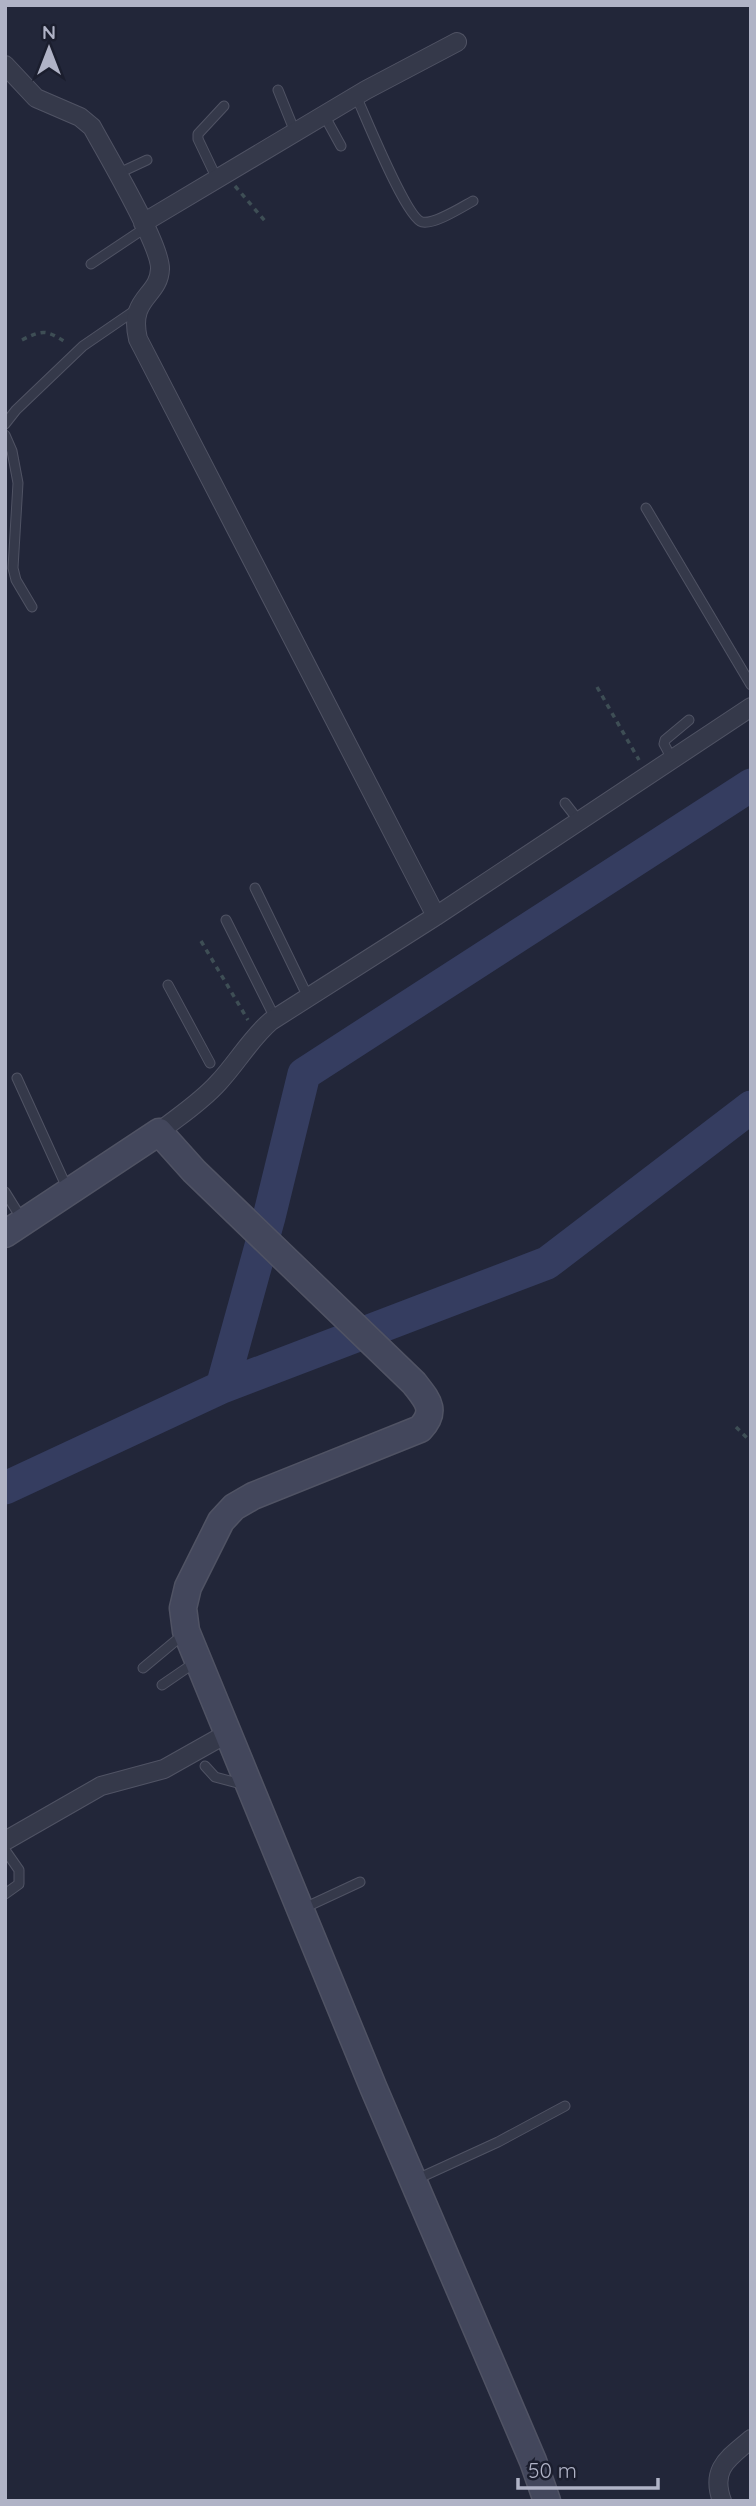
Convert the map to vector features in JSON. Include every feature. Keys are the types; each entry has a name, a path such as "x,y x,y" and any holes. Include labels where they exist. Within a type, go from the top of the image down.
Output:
{"main road":[{"path":"15,1228 159,1132 194,1171 414,1383 428,1400 428,1421 420,1429 253,1496 234,1507 221,1521 188,1587 183,1608 186,1631 413,2180 533,2461 547,2501"}],"street":[{"path":"144,225 356,96 457,41"},
{"path":"5,65 36,98 80,117 92,127 144,225 158,255 160,270 156,282 138,308 134,324 138,339 436,916"},
{"path":"159,1132 206,1095 256,1034 275,1018 436,916 751,707"},
{"path":"5,1841 102,1786 164,1769 228,1733"},
{"path":"722,2501 717,2488 718,2474 725,2462 751,2438"}],"lane":[{"path":"278,90 295,132"},
{"path":"356,96 385,162 419,221 437,219 473,201"},
{"path":"221,176 198,139 198,134 224,106"},
{"path":"324,115 341,146"},
{"path":"117,174 147,160"},
{"path":"90,264 144,225"},
{"path":"5,424 16,410 96,335 138,308"},
{"path":"5,435 12,451 18,484 13,568 16,580 32,607"},
{"path":"646,508 751,685"},
{"path":"672,759 664,744 665,740 689,720"},
{"path":"565,803 579,821"},
{"path":"255,888 308,997"},
{"path":"226,920 275,1018"},
{"path":"168,985 210,1063"},
{"path":"17,1078 69,1192"},
{"path":"5,1192 15,1228"},
{"path":"143,1668 186,1631"},
{"path":"163,1685 198,1660"},
{"path":"205,1766 215,1777 250,1786"},
{"path":"5,1850 19,1870 19,1884 5,1894"},
{"path":"301,1910 360,1882"},
{"path":"413,2180 498,2142 565,2105"}],"path":[{"path":"221,176 265,221"},
{"path":"22,340 39,331 45,331 79,350"},
{"path":"597,687 639,760"},
{"path":"201,941 256,1034"},
{"path":"736,1427 751,1443"}],"waterway":[{"path":"5,1488 222,1387 269,1217 304,1074 751,785"},
{"path":"222,1387 547,1263 751,1107"}]}
